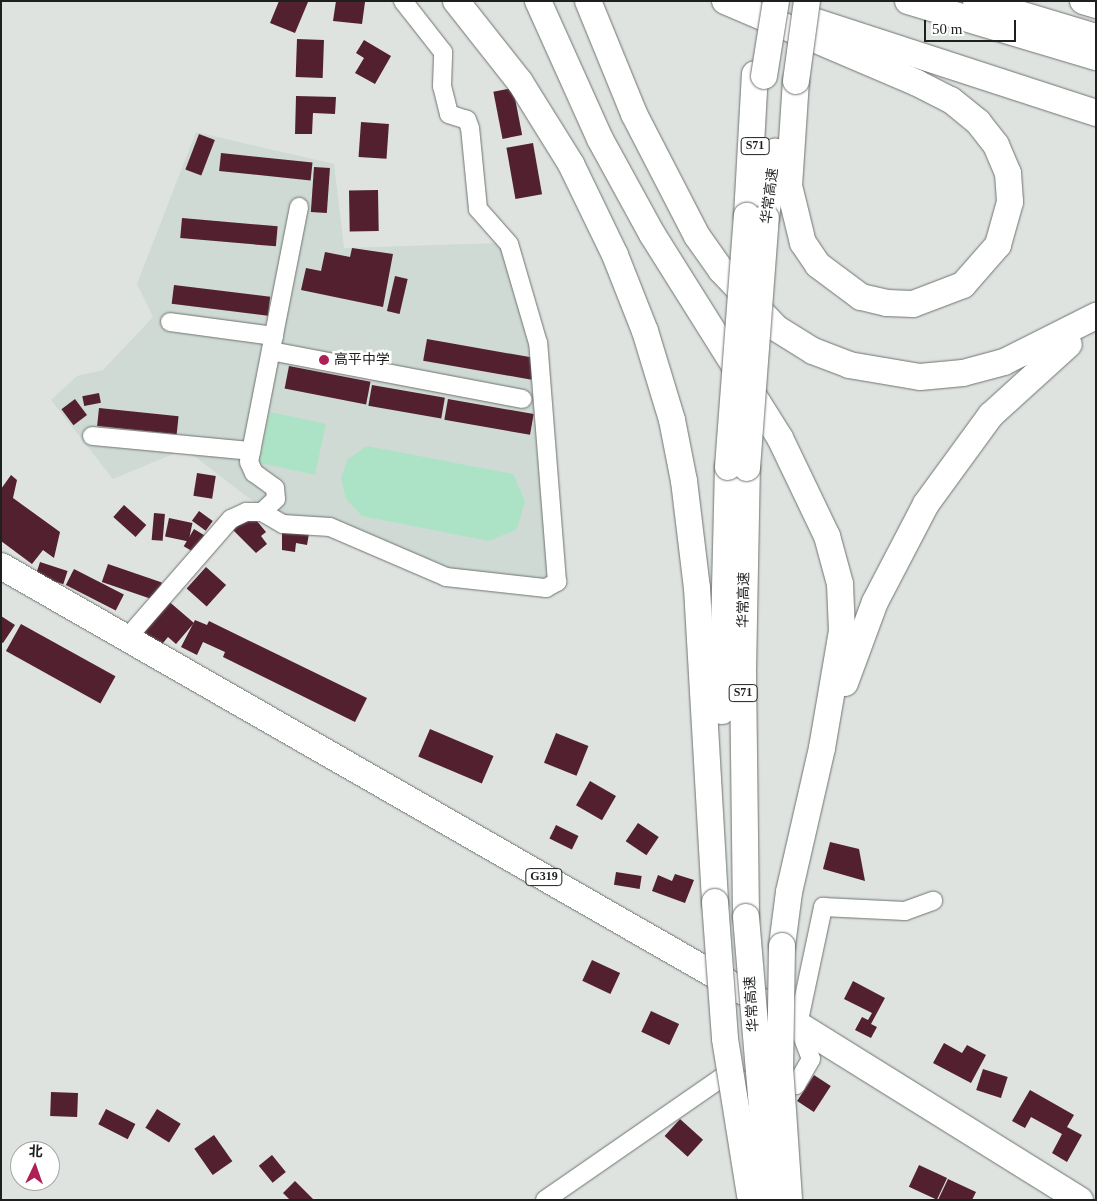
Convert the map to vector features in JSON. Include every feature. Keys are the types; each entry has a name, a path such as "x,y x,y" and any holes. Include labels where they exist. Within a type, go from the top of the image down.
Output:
{"highway":[{"path":"456,1 520,82 570,164 642,322 672,420 684,481 697,588 729,909"},
{"path":"538,1 605,148 656,242 780,438 827,536 840,584 842,631 822,748 788,892 782,946 780,1067 789,1200"},
{"path":"588,1 634,114 697,236 747,300 783,333 849,365 920,377 963,373 1004,362 1096,316"},
{"path":"724,1 917,83 951,100 978,122 996,145 1008,173 1010,202 998,245 963,285 913,304 887,303 861,297 818,265 803,243 789,186 775,78 765,1"},
{"path":"759,1 883,46 1096,113"},
{"path":"775,78 776,1"},
{"path":"775,78 798,1"},
{"path":"775,78 807,1"},
{"path":"908,1 1096,57"},
{"path":"976,1 1096,37"},
{"path":"1083,1 1095,3"},
{"name":"华常高速","path":"756,1198 729,909 743,670 737,468 756,217 775,78"},
{"path":"822,748 875,602 926,504 959,455 1018,386 1096,325"},
{"name":"G319","path":"1,566 128,637 798,1025 1080,1200"}],"street":[{"path":"128,637 231,519 246,512 262,512 283,524 330,527 446,577 546,588 557,582 538,343 509,244 478,209 470,128 467,120 449,114 442,86 443,52 403,1"},
{"path":"262,512 277,493 250,468 251,452 299,207"},
{"path":"170,322 522,399"},
{"path":"92,436 251,452"},
{"path":"545,1200 720,1079 796,1085 811,1059 798,1025 823,907 904,911 933,901"}],"shaded area":[{"name":"高平中学","path":"196,132 334,164 344,248 503,243 536,351 555,583 435,571 331,525 279,521 185,449 113,479 51,400 77,376 103,370 153,317 137,284"}],"green space":[{"path":"270,412 326,424 315,475 259,463"},
{"path":"367,446 513,474 525,501 517,529 489,541 362,516 346,499 341,478 348,459"}],"building":[{"path":"279,1 308,2 295,33 270,23"},
{"path":"336,1 365,2 362,24 333,21"},
{"path":"297,39 324,40 323,78 296,77"},
{"path":"364,40 391,56 375,84 355,73 364,58 356,53"},
{"path":"513,88 522,135 503,139 493,92"},
{"path":"296,96 336,97 335,114 313,113 312,134 295,134"},
{"path":"361,122 389,124 386,159 359,157"},
{"path":"199,134 215,140 201,176 185,169"},
{"path":"533,143 542,194 515,199 506,148"},
{"path":"221,153 312,163 311,181 219,171"},
{"path":"314,167 330,168 327,213 311,212"},
{"path":"378,190 379,231 350,231 349,191"},
{"path":"182,218 278,226 276,246 180,238"},
{"path":"352,248 393,254 383,307 301,290 306,268 321,271 325,252 350,257"},
{"path":"395,276 408,279 400,314 387,311"},
{"path":"174,285 270,297 268,316 172,304"},
{"path":"427,339 535,358 532,380 423,361"},
{"path":"289,366 370,382 366,404 285,389"},
{"path":"372,385 445,398 441,419 368,406"},
{"path":"99,393 101,403 84,406 82,396"},
{"path":"75,399 87,415 73,425 61,409"},
{"path":"448,399 534,414 530,435 444,420"},
{"path":"99,408 179,416 177,434 97,426"},
{"path":"197,473 216,476 212,499 193,496"},
{"path":"11,475 17,480 13,498 60,532 54,558 43,550 32,564 1,541 1,489"},
{"path":"124,505 146,525 136,537 113,517"},
{"path":"199,511 213,521 206,531 192,521"},
{"path":"154,513 165,514 163,541 152,540"},
{"path":"252,515 266,532 261,536 267,544 256,553 233,530"},
{"path":"169,518 192,523 189,542 165,537"},
{"path":"282,524 310,528 307,545 296,543 295,552 282,550"},
{"path":"194,529 204,535 194,552 184,546"},
{"path":"40,562 68,571 63,584 36,575"},
{"path":"108,564 162,583 156,601 102,582"},
{"path":"206,567 226,585 207,607 187,589"},
{"path":"74,569 124,594 116,610 66,585"},
{"path":"166,599 194,623 176,644 168,637 158,649 138,631"},
{"path":"1,616 15,625 3,643 1,642"},
{"path":"195,620 207,625 209,621 367,698 355,722 223,657 225,652 203,642 197,655 181,647"},
{"path":"21,624 115,676 100,703 6,651"},
{"path":"430,729 494,756 482,784 418,757"},
{"path":"556,733 588,746 576,776 544,763"},
{"path":"590,781 616,796 602,820 576,805"},
{"path":"638,823 659,837 646,855 626,841"},
{"path":"556,825 578,836 572,849 549,838"},
{"path":"830,842 859,849 865,881 823,869"},
{"path":"616,872 642,876 640,889 614,885"},
{"path":"675,874 694,880 685,903 652,891 658,875 672,881"},
{"path":"592,960 620,973 610,994 582,981"},
{"path":"853,981 885,998 871,1024 877,1027 871,1038 855,1030 862,1017 868,1020 872,1013 844,999"},
{"path":"651,1011 679,1024 669,1045 641,1032"},
{"path":"944,1043 962,1053 967,1045 986,1055 971,1083 933,1063"},
{"path":"983,1069 1008,1077 1001,1098 976,1090"},
{"path":"814,1075 831,1086 814,1112 797,1101"},
{"path":"1030,1090 1074,1115 1067,1127 1082,1135 1067,1162 1052,1153 1062,1134 1031,1117 1025,1128 1012,1121"},
{"path":"51,1092 78,1093 77,1117 50,1116"},
{"path":"106,1109 135,1124 128,1139 98,1124"},
{"path":"157,1109 181,1124 169,1142 145,1128"},
{"path":"680,1119 703,1140 688,1157 665,1136"},
{"path":"214,1135 232,1161 213,1175 194,1149"},
{"path":"272,1155 286,1172 273,1183 259,1166"},
{"path":"919,1165 947,1178 937,1200 909,1187"},
{"path":"948,1179 976,1192 972,1200 938,1200"},
{"path":"295,1181 314,1200 290,1200 283,1193"}],"place":[{"name":"高平中学","path":"324,360"}]}
